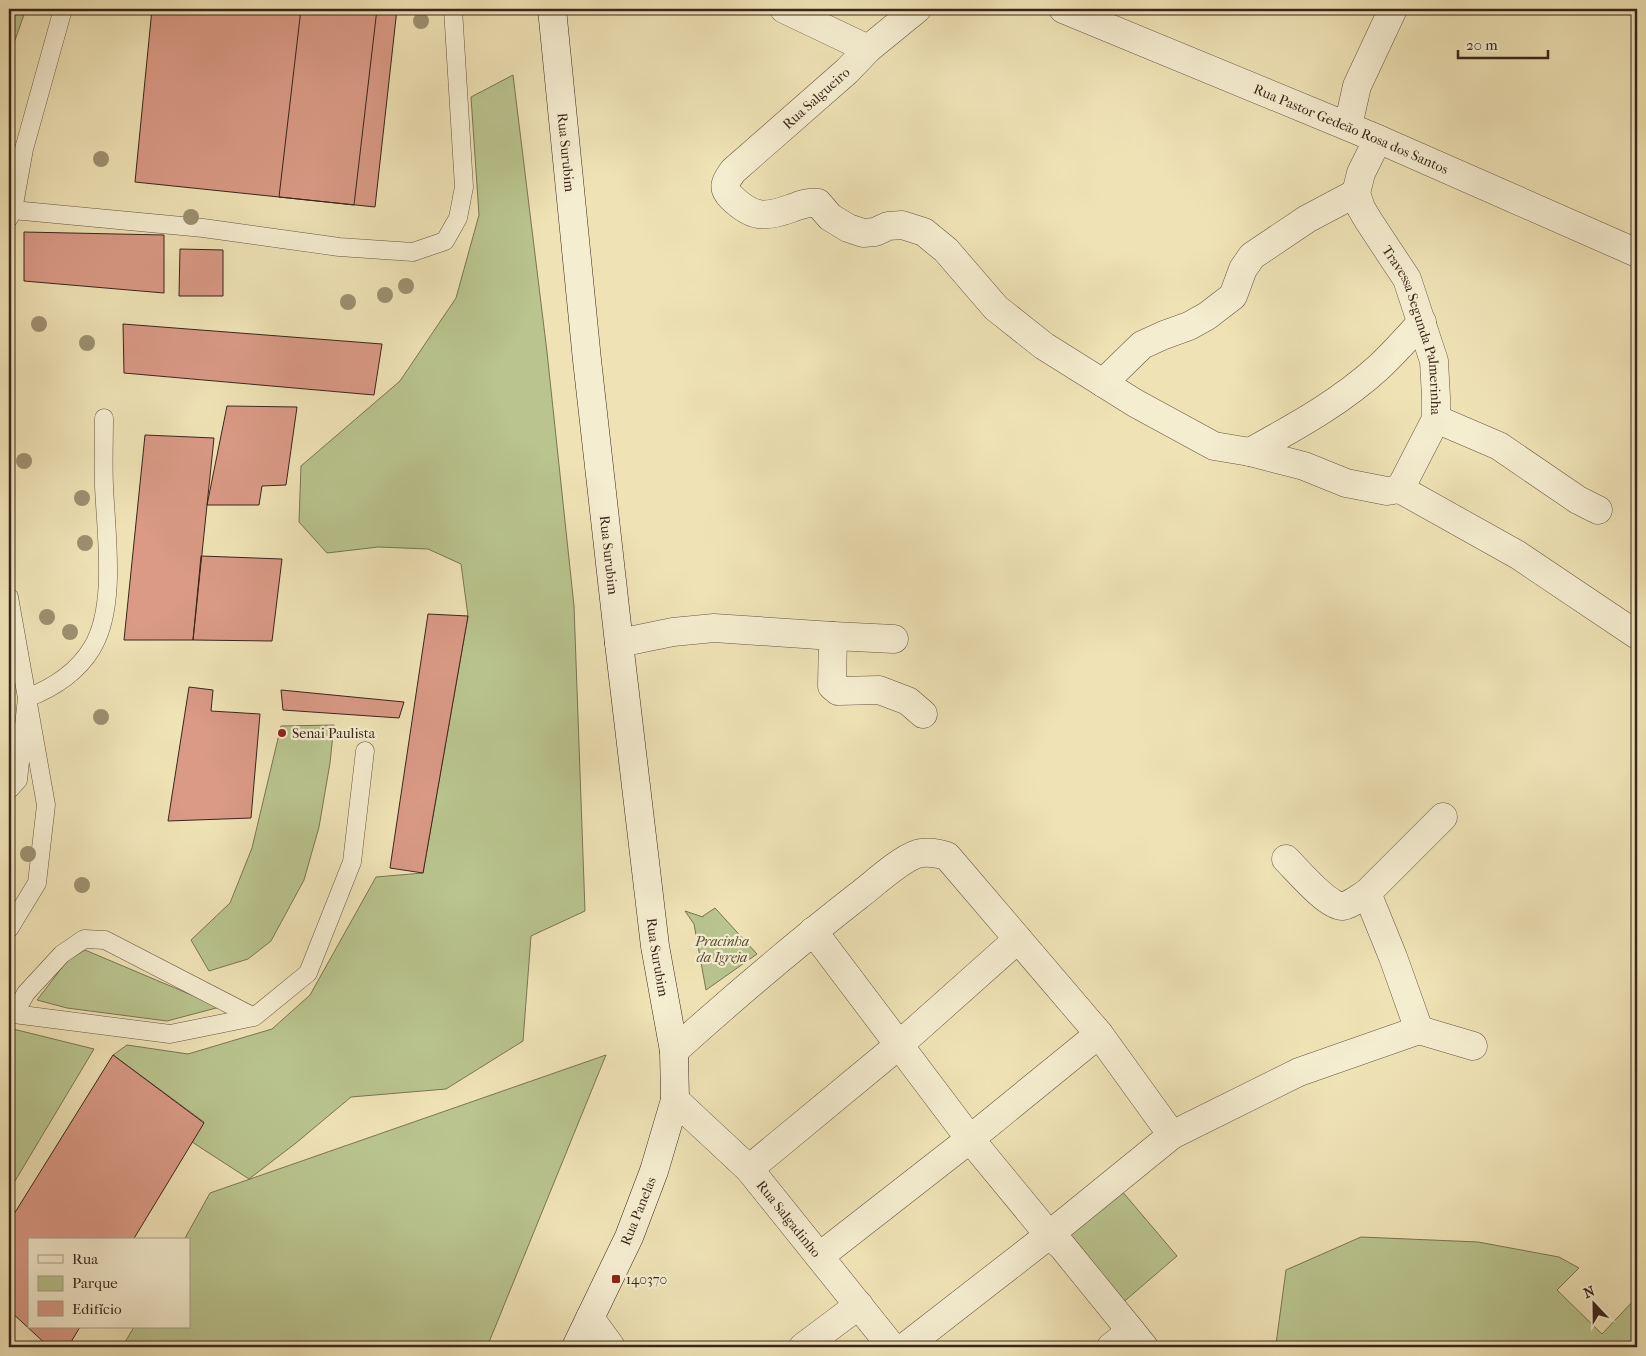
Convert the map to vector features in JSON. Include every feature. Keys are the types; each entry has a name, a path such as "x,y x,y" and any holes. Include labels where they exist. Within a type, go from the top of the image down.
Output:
{"street":[{"name":"Rua Surubim","path":"552,9 587,360 655,946 674,1051 675,1100"},
{"path":"784,9 868,49"},
{"name":"Rua Salgueiro","path":"917,9 868,49 835,83 733,170 725,183 726,192 743,209 759,214 771,215 808,202 818,203 830,217 848,228 863,233 875,232 888,226 902,225 924,232 946,250 996,308 1044,346 1103,383"},
{"name":"Rua Pastor Gedeão Rosa dos Santos","path":"1064,9 1348,126 1637,253"},
{"path":"1348,126 1357,86 1393,9"},
{"path":"1378,139 1361,173 1356,193 1307,220 1252,256 1243,269 1233,296 1207,316 1189,326 1142,345 1103,383 1135,403 1214,446 1250,452 1304,466 1346,483 1387,491 1400,488 1518,554 1637,635"},
{"name":"Travessa Segunda Palmerinha","path":"1356,193 1361,208 1368,220 1407,279 1434,361 1436,419 1400,488"},
{"path":"1250,452 1301,424 1343,396 1379,368 1422,322"},
{"path":"1436,419 1499,446 1578,500 1598,510"},
{"path":"619,643 673,632 714,628 894,639"},
{"path":"833,636 832,686 838,691 878,690 908,701 923,714"},
{"path":"1286,859 1332,904 1342,907 1367,893 1443,817"},
{"path":"674,1051 813,931 907,859 926,852 936,853 947,856 1099,1034 1172,1135"},
{"path":"1367,893 1393,957 1419,1030"},
{"path":"813,931 970,1139 1062,1246 1129,1342"},
{"path":"749,1169 899,1045 1018,939"},
{"path":"905,1347 1050,1234 1172,1135 1299,1072 1419,1030 1473,1046"},
{"path":"820,1256 970,1139 1099,1034"},
{"name":"Rua Salgadinho","path":"675,1100 749,1169 892,1347"},
{"name":"Rua Panelas","path":"576,1347 632,1229 654,1171 675,1100"},
{"path":"803,1347 859,1305"},
{"path":"590,1318 611,1347"}],"lane":[{"path":"63,9 24,149 11,214 203,228 348,247 414,252 445,241 458,218 464,188 453,9"},
{"path":"27,698 49,689 76,669 92,648 105,619 108,562 104,485 104,418"},
{"path":"9,597 46,805 37,883 9,929"},
{"path":"9,790 18,780 27,698"},
{"path":"11,1012 170,1034 254,1017 308,973 352,862 365,751"},
{"path":"11,1012 62,954 84,939 105,940 254,1017"}],"green space":[{"path":"9,9 26,9 9,57"},
{"path":"513,75 547,352 574,606 585,911 531,936 523,1041 446,1089 351,1097 249,1179 192,1142 204,1122 113,1055 127,1045 188,1054 272,1029 310,995 376,877 423,873 468,616 461,564 428,549 378,547 327,553 299,522 301,466 400,381 456,298 479,215 471,97"},
{"path":"334,725 330,763 319,827 304,880 271,941 248,959 209,971 191,940 230,903 252,848 281,726"},
{"name":"Pracinha da Igreja","path":"715,908 757,954 706,990 694,924 685,911 703,917"},
{"path":"85,950 220,1007 167,1021 67,1008 37,1000 67,961"},
{"path":"9,1028 94,1049 9,1191"},
{"path":"606,1055 487,1347 122,1347 133,1328 190,1328 190,1238 185,1238 210,1193"},
{"path":"1121,1190 1177,1256 1120,1305 1063,1238"},
{"path":"1361,1237 1478,1242 1559,1257 1579,1268 1557,1290 1602,1334 1637,1297 1637,1347 1278,1347 1276,1344 1286,1270"}],"building":[{"path":"152,9 397,9 375,207 135,182"},
{"path":"301,9 377,9 354,205 279,197"},
{"path":"24,232 164,235 164,293 24,281"},
{"path":"180,249 223,250 223,296 179,296"},
{"path":"123,324 382,344 374,395 124,373"},
{"path":"227,406 297,407 286,485 262,486 259,505 207,505"},
{"path":"145,435 214,438 193,640 124,640"},
{"path":"201,556 282,559 272,641 193,640"},
{"path":"428,614 468,616 423,873 390,868"},
{"path":"189,687 213,690 211,711 260,714 251,818 168,821"},
{"path":"281,690 404,702 399,718 283,710"},
{"path":"113,1055 204,1123 134,1238 28,1238 28,1328 9,1310 9,1222"},
{"path":"28,1328 79,1328 68,1347 49,1347"}],"place":[{"name":"Senai Paulista","path":"282,733"},
{"name":"140370","path":"616,1279"}]}
